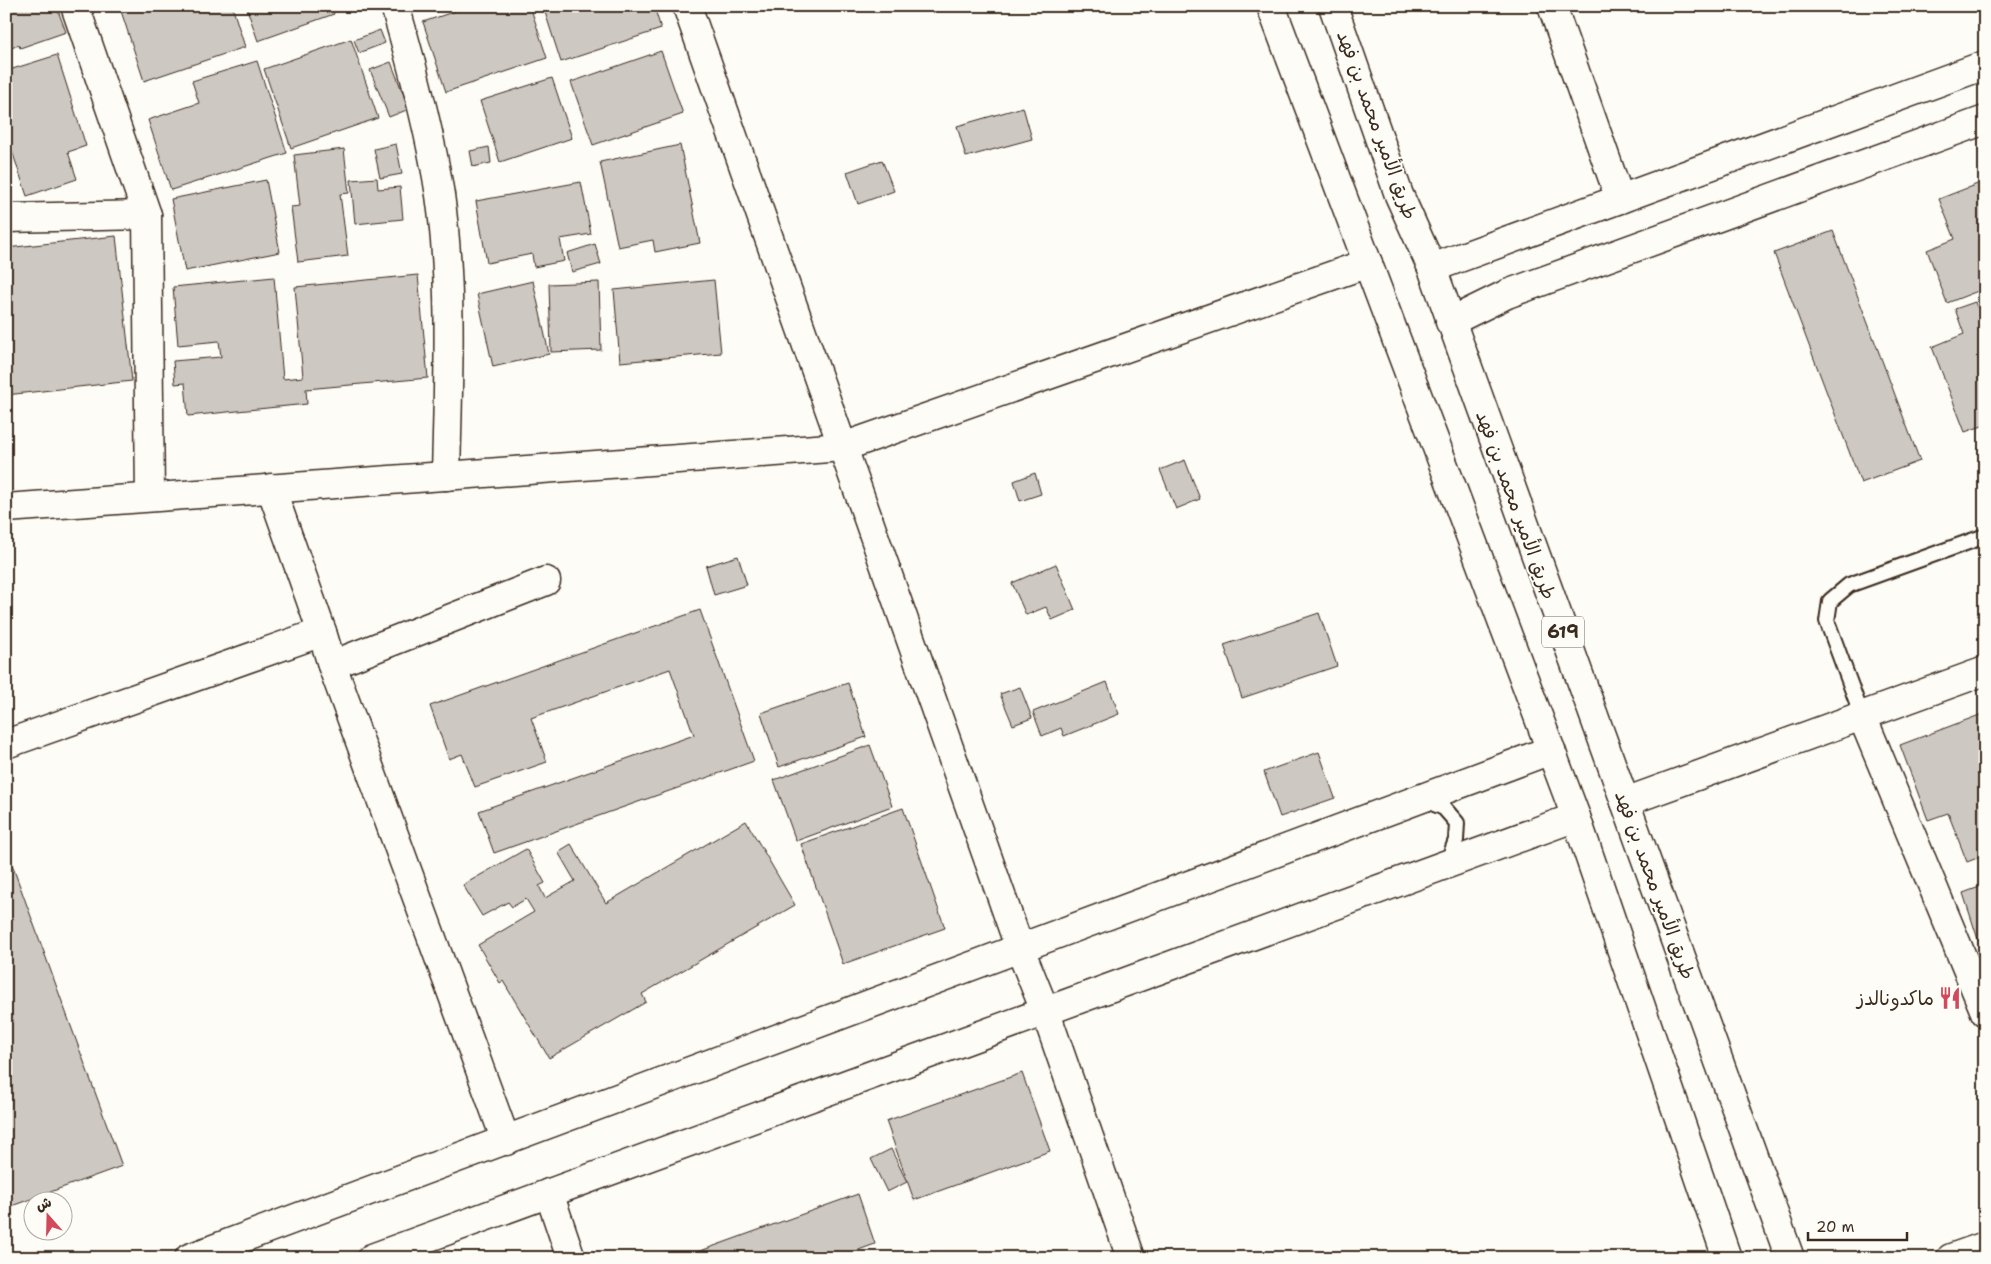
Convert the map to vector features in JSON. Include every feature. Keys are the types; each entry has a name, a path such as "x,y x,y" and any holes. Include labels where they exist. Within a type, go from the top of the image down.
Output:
{"main road":[{"path":"76,6 147,215 150,497"},
{"path":"395,6 415,74 440,195 447,277 448,322 446,476"},
{"path":"687,6 1020,949 1046,1013 1132,1258"},
{"name":"619","path":"1271,6 1576,817 1727,1258"},
{"name":"طريق الأمير محمد بن فهد","path":"1334,6 1400,195 1432,268 1790,1258"},
{"path":"1552,6 1620,199"},
{"path":"1432,268 1985,65"},
{"path":"1450,322 1507,294 1985,120"},
{"path":"6,218 147,215"},
{"path":"6,508 842,447 1368,263"},
{"path":"271,488 332,665 506,1140"},
{"path":"332,665 546,581"},
{"path":"6,744 322,632"},
{"path":"1625,802 1985,671"},
{"path":"1862,716 1985,1012"},
{"path":"189,1258 1551,750"},
{"path":"372,1258 1046,1013 1576,817"},
{"path":"549,1193 571,1258"},
{"path":"1951,1258 1985,1246"}],"lane":[{"path":"1862,716 1827,621 1830,601 1849,585 1985,536"},
{"path":"1422,799 1444,808 1457,823 1456,840 1447,865"}],"building":[{"path":"6,6 61,6 57,8 66,32 20,48 19,45 6,50"},
{"path":"135,6 232,6 245,47 144,81 121,11"},
{"path":"246,6 332,6 334,14 258,41"},
{"path":"471,6 530,6 547,58 446,92 423,22"},
{"path":"543,6 654,6 661,29 561,62"},
{"path":"380,30 385,43 359,53 354,40"},
{"path":"351,39 378,118 291,148 264,69"},
{"path":"661,51 683,114 593,145 571,82"},
{"path":"57,55 86,146 68,152 77,179 27,196 6,133 6,71"},
{"path":"257,61 287,153 171,190 148,120 199,103 192,81"},
{"path":"391,62 409,109 389,117 370,70"},
{"path":"552,78 572,138 500,162 480,101"},
{"path":"1023,107 1032,139 966,157 957,126"},
{"path":"396,144 402,174 380,178 374,149"},
{"path":"680,145 700,243 655,252 653,240 618,247 600,162"},
{"path":"489,147 491,163 473,167 470,151"},
{"path":"344,149 349,193 340,194 348,256 298,262 291,207 300,206 294,155"},
{"path":"882,160 894,191 858,204 847,172"},
{"path":"377,178 378,189 400,187 403,219 355,224 351,180"},
{"path":"266,180 280,252 185,271 171,199"},
{"path":"1985,181 1985,307 1978,291 1947,303 1927,250 1955,239 1939,199"},
{"path":"581,182 591,234 560,239 564,261 534,267 532,254 487,263 476,201"},
{"path":"1833,231 1920,461 1861,483 1774,253"},
{"path":"116,236 132,381 6,395 6,248"},
{"path":"595,244 601,264 572,272 567,253"},
{"path":"418,275 428,378 306,389 307,404 188,416 185,383 175,384 173,361 221,357 219,341 178,345 173,287 274,277 283,379 303,377 295,287"},
{"path":"714,280 721,353 620,362 614,290"},
{"path":"533,281 549,354 493,367 477,294"},
{"path":"599,282 601,350 551,352 549,284"},
{"path":"1975,302 1985,328 1985,425 1965,432 1932,347 1964,334 1955,309"},
{"path":"1185,460 1200,499 1176,509 1160,470"},
{"path":"1035,473 1041,494 1020,501 1014,481"},
{"path":"738,556 747,585 714,595 706,566"},
{"path":"1056,564 1075,610 1052,620 1046,607 1026,615 1012,583"},
{"path":"700,610 754,761 494,853 479,811 694,735 670,669 531,718 547,762 475,787 462,754 449,759 430,706"},
{"path":"1319,613 1337,666 1242,698 1224,645"},
{"path":"1107,682 1119,714 1064,736 1061,728 1042,736 1033,712"},
{"path":"848,683 866,737 779,767 761,713"},
{"path":"1020,687 1032,718 1013,725 1000,694"},
{"path":"1985,713 1985,855 1967,862 1948,813 1928,820 1900,745"},
{"path":"870,745 892,806 796,841 774,780"},
{"path":"1319,752 1335,798 1280,817 1264,772"},
{"path":"903,808 945,928 843,964 801,844"},
{"path":"746,821 795,905 642,994 646,1002 549,1058 503,981 500,983 478,945 534,912 526,899 512,907 508,902 482,916 463,885 526,849 545,883 539,886 545,898 575,881 558,852 571,844 606,903"},
{"path":"6,848 122,1166 50,1192 22,1192 22,1202 6,1208"},
{"path":"1985,885 1985,954 1983,955 1963,893"},
{"path":"1022,1073 1050,1151 914,1200 886,1121"},
{"path":"891,1149 907,1182 887,1192 871,1159"},
{"path":"858,1194 875,1244 837,1258 681,1258"}],"place":[{"name":"ماكدونالدز","path":"1950,998"}]}
